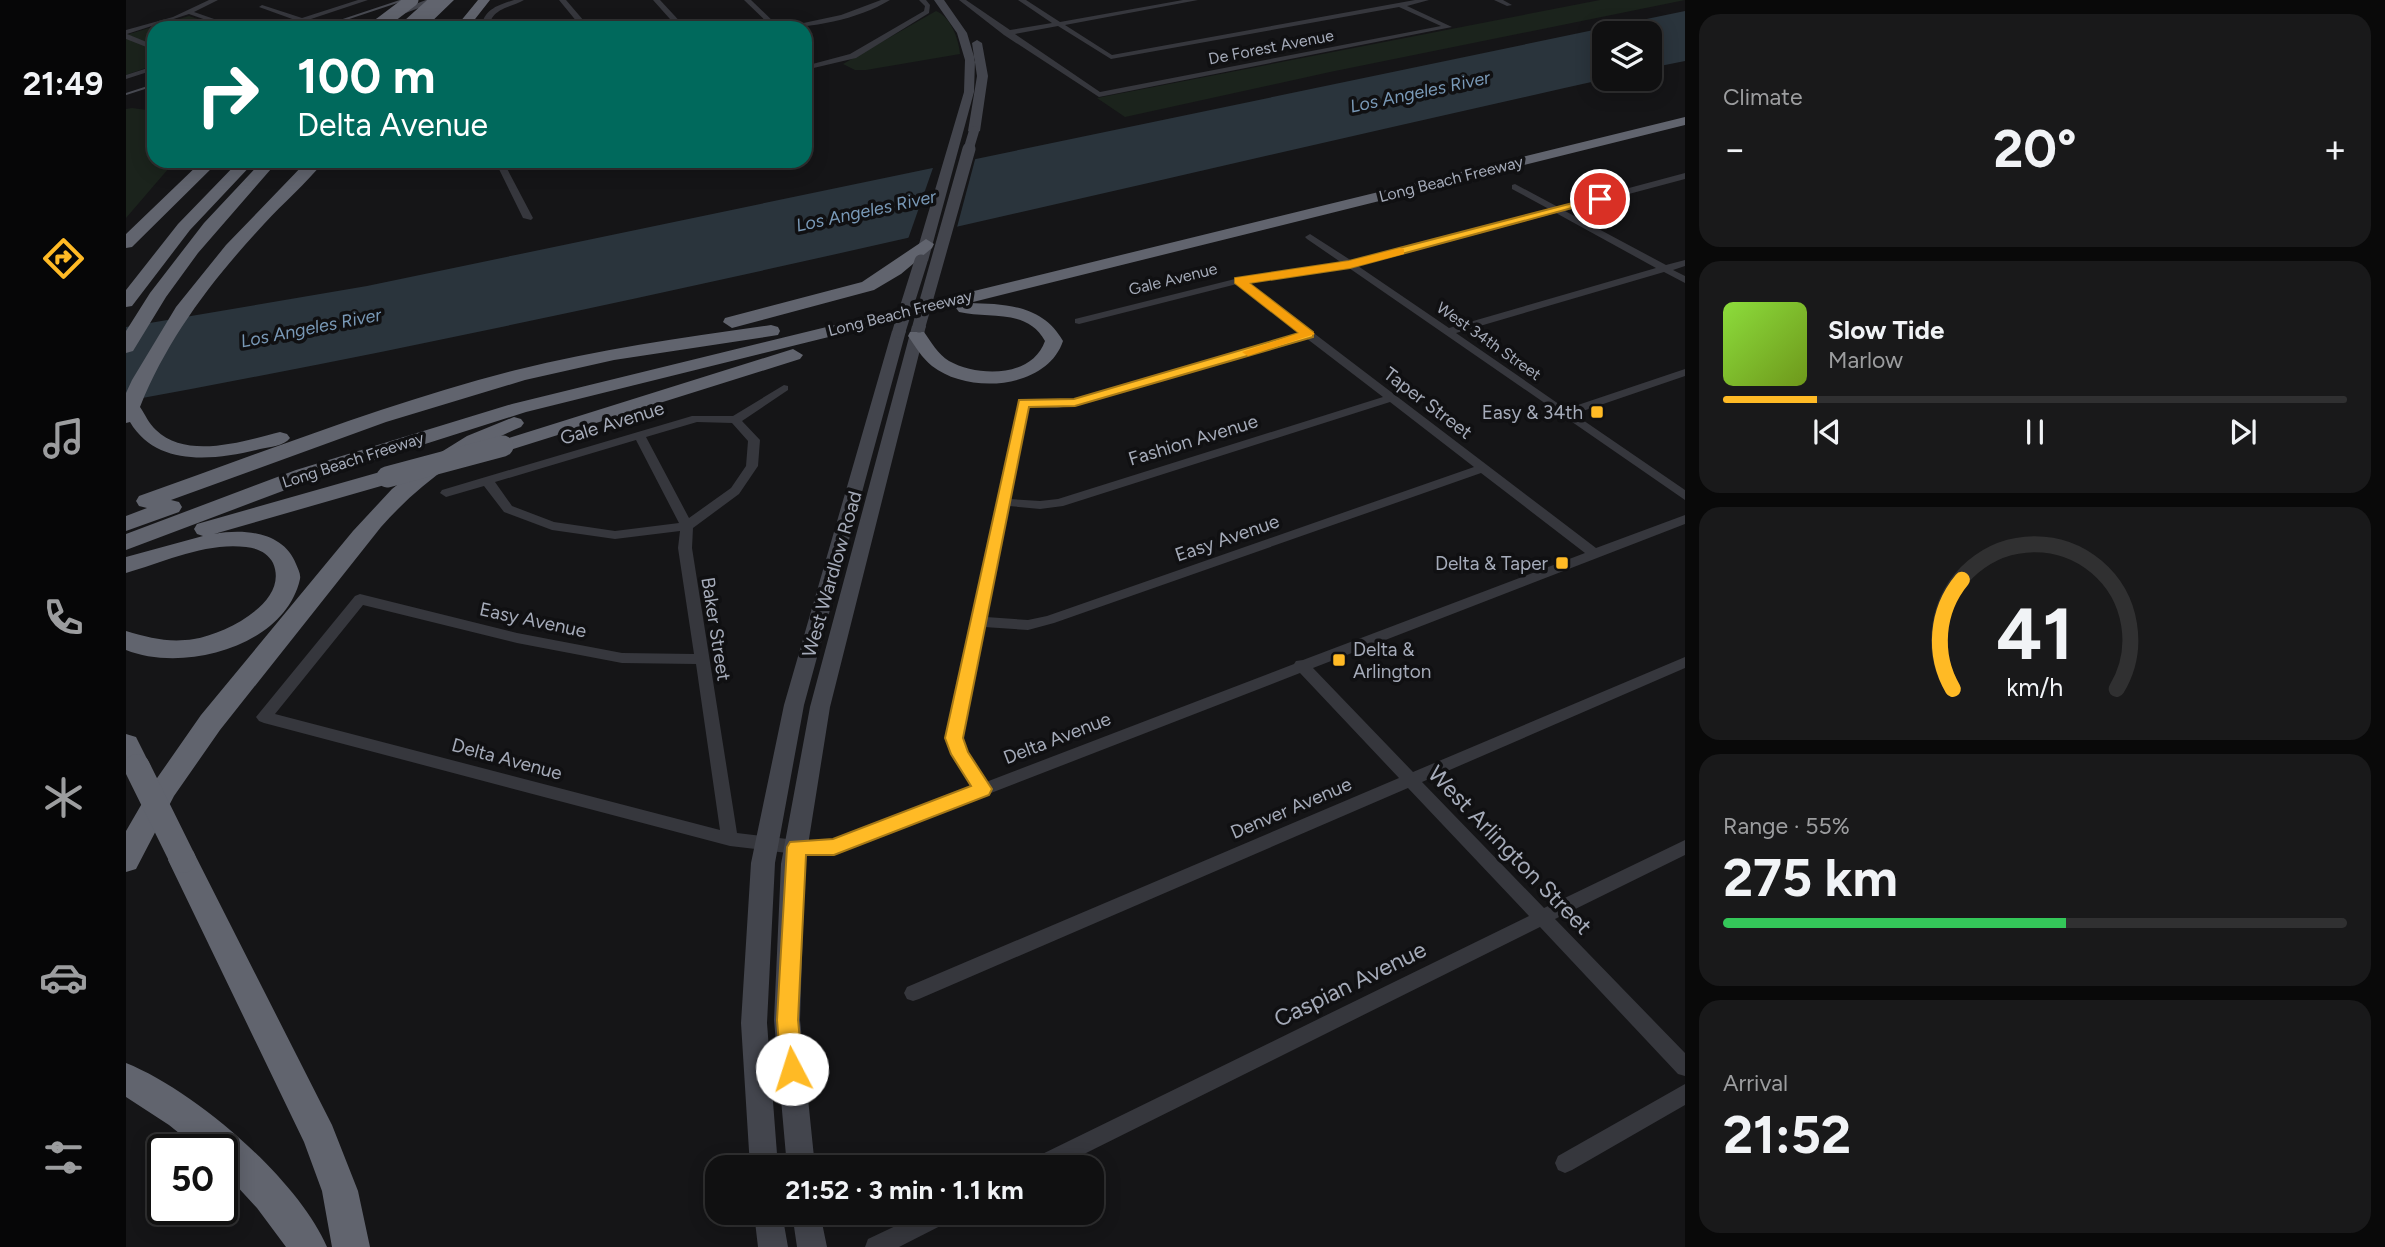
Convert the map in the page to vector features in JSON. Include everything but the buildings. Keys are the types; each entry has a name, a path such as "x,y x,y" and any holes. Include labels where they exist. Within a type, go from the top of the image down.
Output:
{"highway":[{"path":"384,21 412,0"},
{"path":"418,21 429,0"},
{"path":"467,21 484,0"},
{"path":"421,21 444,2"},
{"path":"421,21 444,2"},
{"name":"Long Beach Freeway","path":"126,524 307,458 424,420 554,384 1685,110"},
{"name":"Long Beach Freeway","path":"126,542 376,452 519,408 1685,121"},
{"path":"187,186 195,168"},
{"path":"126,243 205,168"},
{"path":"126,347 184,227 240,168"},
{"path":"126,318 209,209 249,168"},
{"path":"126,328 163,269 202,222 255,168"},
{"path":"126,302 163,269 263,168"},
{"path":"228,205 279,168"},
{"path":"309,168 224,256 172,327 128,412 141,418 149,435 179,449 225,450 521,375 652,346 772,330"},
{"path":"279,198 323,168"},
{"path":"652,346 704,328 850,292 879,280 926,244"},
{"path":"126,558 232,520 503,446 811,349 1007,297 1047,277"},
{"path":"912,331 940,363 970,376 997,377 1023,373 1040,365 1051,354 1054,340 1050,332 1034,319 1005,310 965,308"},
{"path":"126,860 168,781 207,724 395,499 446,457 575,394"},
{"path":"126,509 442,397"},
{"path":"126,565 202,543 243,539 265,544 281,554 289,576 282,596 269,612 247,628 217,642 163,652 149,650 126,640"},
{"path":"131,756 317,1132 348,1218 351,1247"},
{"path":"126,1079 194,1120 224,1145 261,1183 308,1247"}],"main road":[{"name":"West Wardlow Road","path":"800,1155 787,1020 796,847 820,707 912,331 926,244 969,92 970,60 962,33 939,0"},
{"name":"West Wardlow Road","path":"763,1155 754,1023 764,863 794,705 974,131 983,93 983,60 975,38 952,0"},
{"path":"380,21 444,2"},
{"path":"388,21 444,2"},
{"path":"770,1225 773,1247"},
{"path":"808,1225 812,1247"}],"street":[{"path":"163,21 215,0"},
{"path":"299,21 365,0"},
{"path":"485,21 490,13 521,0"},
{"path":"562,0 580,21"},
{"path":"656,0 676,21"},
{"path":"747,0 770,21"},
{"path":"812,24 829,21 887,0"},
{"path":"812,66 853,56 929,9 922,0"},
{"path":"962,0 1007,33 1195,0"},
{"path":"1021,0 1111,58 1426,0"},
{"path":"1389,0 1399,5"},
{"path":"1497,0 1509,5"},
{"path":"861,2 877,5"},
{"name":"De Forest Avenue","path":"1007,33 1099,95 1448,27 1399,5"},
{"path":"262,7 302,20"},
{"path":"188,12 215,21"},
{"path":"126,34 147,27"},
{"path":"126,34 147,44"},
{"path":"126,77 147,70"},
{"path":"503,168 528,218"},
{"name":"Gale Avenue","path":"1079,321 1239,281 1350,265 1685,176"},
{"path":"1515,187 1685,280"},
{"name":"West 34th Street","path":"1310,237 1685,496"},
{"path":"1448,332 1685,263"},
{"name":"Taper Street","path":"1239,281 1595,554"},
{"path":"982,789 960,754 954,738 1024,403 1057,405 1075,402 1308,334"},
{"path":"1565,413 1685,372"},
{"path":"488,482 508,509 552,526 615,535 687,526 735,491 752,466 754,440 735,420 784,388"},
{"name":"Fashion Avenue","path":"1003,502 1040,505 1059,503 1392,398"},
{"name":"Gale Avenue","path":"446,493 696,418 735,420"},
{"name":"Baker Street","path":"639,434 687,526 685,548 730,839"},
{"name":"Easy Avenue","path":"980,622 1028,625 1049,620 1483,468"},
{"name":"Delta Avenue","path":"264,717 730,839 767,845 834,847 1685,519"},
{"name":"Easy Avenue","path":"264,717 360,599 517,638 622,658 701,659"},
{"name":"Denver Avenue","path":"913,993 1685,662"},
{"name":"West Arlington Street","path":"1301,665 1685,1067"},
{"name":"Caspian Avenue","path":"1061,1155 1685,847"},
{"path":"1565,1163 1685,1094"},
{"path":"876,1247 921,1225"}],"shaded area":[{"path":"1600,0 1685,0 1330,72 1125,117 1097,98"},
{"path":"936,11 946,18 953,29 960,54 866,70 855,70 843,64"},
{"path":"189,16 204,21 172,21"},
{"path":"147,29 147,68 126,75 126,35"},
{"path":"126,109 147,110 147,168 169,168 126,218"}],"water":[{"path":"1685,11 1685,61 1662,66 1662,21 1637,21"},
{"name":"Los Angeles River","path":"1592,30 1592,82 682,288 312,366 126,401 126,327 367,286"}],"pier":[{"path":"976,156 956,231 907,242 934,165"}],"tram line":[{"path":"340,21 403,0"},
{"path":"126,94 147,87"}],"slow traffic":[{"path":"1248,352 1308,334 1239,281 1350,265 1400,251"}],"place":[{"name":"Easy & 34th","path":"1597,412"},
{"name":"Delta & Taper","path":"1562,563"},
{"name":"Delta & Arlington","path":"1339,660"}],"route":[{"path":"792,1069 787,1020 793,864 796,847 834,847 982,789 960,754 954,738 1024,403 1057,405 1075,402 1308,334 1239,281 1350,265 1600,199"}]}
